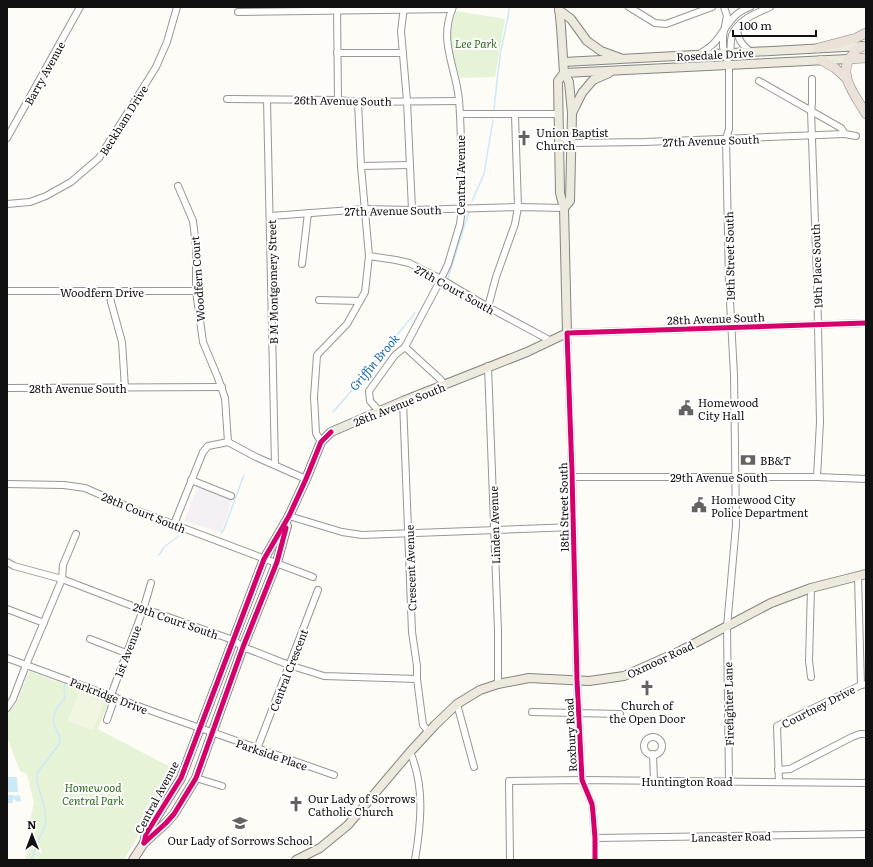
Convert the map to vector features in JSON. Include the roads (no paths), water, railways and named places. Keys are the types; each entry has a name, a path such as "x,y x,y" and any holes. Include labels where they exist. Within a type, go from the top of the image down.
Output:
{"highway":[{"path":"818,48 856,38 866,33"},
{"path":"846,78 845,68 848,59 855,51 865,46"},
{"name":"Rosedale Drive","path":"848,59 866,58"},
{"path":"821,60 835,68 846,78 866,114"}],"main road":[{"path":"559,8 571,19 587,41 601,51 623,59"},
{"name":"18th Street South","path":"559,8 564,73 558,81 558,131 560,192 564,208 567,333"},
{"name":"Rosedale Drive","path":"564,62 865,46"},
{"name":"Rosedale Drive","path":"564,73 848,59"},
{"path":"572,113 582,93 593,80 614,70"},
{"path":"564,73 569,82 572,113 570,201 564,208"},
{"name":"28th Avenue South","path":"331,432 488,366 527,352 567,333"},
{"name":"Central Avenue","path":"136,858 144,843 146,834 181,778 264,559 289,516 321,442 331,432"},
{"name":"Central Avenue","path":"144,843 174,814 196,778 243,647 277,563 289,516"},
{"name":"Oxmoor Road","path":"296,860 320,848 348,825 429,732 457,704 480,690 498,684 529,678 589,681 624,676 653,664 771,603 811,588 862,575"}],"street":[{"name":"Barry Avenue","path":"7,138 80,7"},
{"name":"Beckham Drive","path":"7,204 30,202 46,196 70,182 99,158 156,67 167,42 177,7"},
{"path":"629,7 642,10 655,23 666,24 712,7"},
{"path":"724,7 727,16 723,36 723,47 728,53"},
{"path":"698,55 715,42 736,14 750,7"},
{"path":"728,53 732,35 737,29 738,25 745,19 770,7"},
{"path":"238,12 337,8 452,8"},
{"path":"337,8 338,100"},
{"path":"404,8 401,32 407,101 412,210"},
{"name":"Central Avenue","path":"379,412 370,401 368,391 395,355 405,347 448,264 460,224 462,208 460,114 459,101 447,49 446,32 452,8"},
{"path":"737,29 738,37 742,45 751,52"},
{"path":"337,53 403,53"},
{"name":"19th Street South","path":"727,627 736,525 734,477 735,425 729,283 726,139 729,129 728,53"},
{"name":"19th Place South","path":"812,79 811,111 820,422 817,477"},
{"path":"759,81 841,128 845,134"},
{"name":"26th Avenue South","path":"227,99 338,100 358,102 459,101"},
{"name":"B M Montgomery Street","path":"268,100 275,465"},
{"path":"321,442 316,433 314,398 317,355 347,324 365,292 369,256 361,166 358,102"},
{"path":"460,114 558,114"},
{"path":"488,307 496,277 515,224 518,207 515,115"},
{"path":"558,131 571,143"},
{"name":"27th Avenue South","path":"571,143 644,142 845,134 856,136"},
{"path":"361,166 410,165"},
{"name":"Woodfern Court","path":"178,186 192,221 196,246 196,291 203,342 222,387 225,398 228,442"},
{"name":"27th Avenue South","path":"271,216 365,209 412,210 518,207 564,208"},
{"path":"302,264 308,213"},
{"name":"27th Court South","path":"369,256 409,263 441,279 488,307 551,341"},
{"name":"Woodfern Drive","path":"7,291 196,291"},
{"path":"110,292 111,302 122,342 125,388"},
{"path":"319,300 360,301"},
{"name":"28th Avenue South","path":"567,333 866,323"},
{"name":"18th Street South","path":"567,333 577,680"},
{"path":"405,347 445,385"},
{"name":"Linden Avenue","path":"488,366 495,530 498,684"},
{"name":"28th Avenue South","path":"7,388 222,387"},
{"name":"Crescent Avenue","path":"403,401 412,632 423,725 429,732"},
{"path":"174,524 203,452 208,446 228,442 256,457 306,479"},
{"name":"29th Avenue South","path":"572,477 817,477 866,479"},
{"path":"191,480 231,496"},
{"name":"28th Court South","path":"7,484 71,485 85,488 133,509 313,577"},
{"path":"289,516 342,532 355,534 573,527"},
{"path":"7,708 13,699 62,579 63,565 76,534"},
{"name":"29th Court South","path":"7,562 14,566 62,579 143,610 157,613 233,640 243,647 289,665 324,676 417,679"},
{"path":"862,575 864,684"},
{"name":"1st Avenue","path":"107,720 126,653 143,610 151,583"},
{"path":"811,588 809,661 811,677"},
{"name":"Central Crescent","path":"257,749 318,590"},
{"path":"7,609 44,623"},
{"name":"Firefighter Lane","path":"727,627 729,782"},
{"path":"90,639 126,653"},
{"name":"Parkridge Drive","path":"7,658 211,733"},
{"name":"Roxbury Road","path":"577,680 582,780 592,804 596,838 595,860"},
{"name":"Courtney Drive","path":"779,782 778,726 864,684"},
{"path":"457,704 474,767"},
{"path":"532,712 620,714"},
{"name":"Parkside Place","path":"211,733 334,775"},
{"path":"778,770 790,769 852,737 860,734 866,734"},
{"path":"410,752 416,765 420,806 419,837 415,860"},
{"path":"653,754 654,781"},
{"path":"196,778 222,786"},
{"name":"Huntington Road","path":"510,860 509,781 582,780 866,783"},
{"name":"Lancaster Road","path":"596,838 866,834"}],"water":[{"path":"7,777 17,777 18,792 7,792"},
{"path":"7,795 19,795 21,801 17,802 13,798 13,803 7,803"}],"waterway":[{"name":"Griffin Brook","path":"494,110 501,50 509,7"},
{"name":"Griffin Brook","path":"472,201 484,174 493,120"},
{"name":"Griffin Brook","path":"448,278 469,212"},
{"name":"Griffin Brook","path":"333,412 415,313"},
{"name":"Griffin Brook","path":"221,533 224,529 244,475"},
{"name":"Griffin Brook","path":"159,555 164,547 179,536"},
{"name":"Griffin Brook","path":"31,860 46,823 44,805 37,782 37,773 60,743 59,735 54,725 54,716 57,708 65,698 64,687 66,682"}],"place":[{"name":"Union Baptist Church","path":"524,138"},
{"name":"Homewood City Hall","path":"686,408"},
{"name":"BB&T","path":"748,460"},
{"name":"Homewood City Police Department","path":"699,505"},
{"name":"Church of the Open Door","path":"647,688"},
{"name":"Our Lady of Sorrows Catholic Church","path":"296,804"},
{"name":"Our Lady of Sorrows School","path":"240,823"}],"park label":[{"name":"Lee Park","path":"476,43"},
{"name":"Homewood Central Park","path":"93,793"}]}
